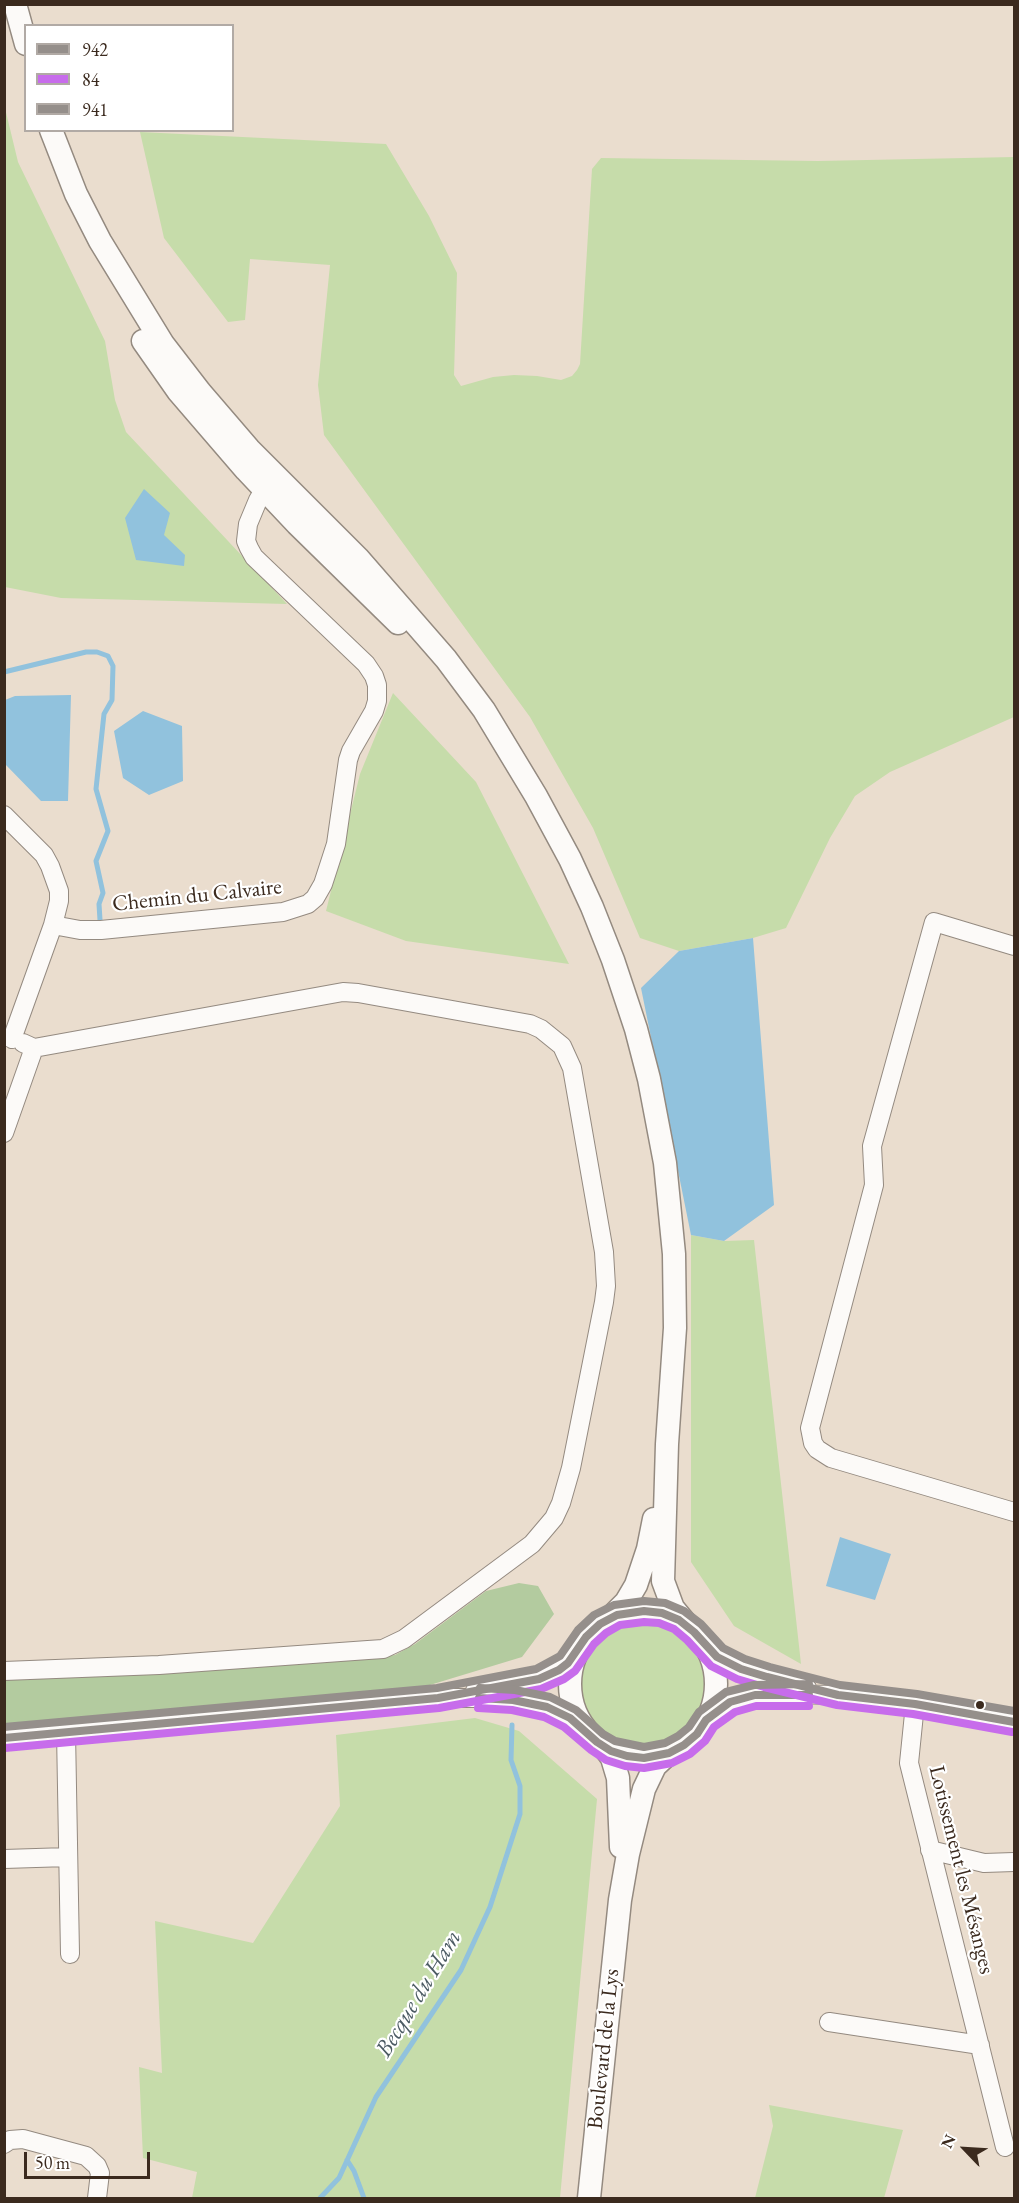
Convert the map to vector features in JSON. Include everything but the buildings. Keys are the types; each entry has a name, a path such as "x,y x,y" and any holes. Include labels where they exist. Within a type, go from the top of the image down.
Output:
{"main road":[{"path":"15,4 24,37"},
{"path":"50,132 76,194 100,241 163,344 269,482 453,683 507,749 545,812 592,907 627,1000 649,1079 665,1163 674,1254 675,1328 667,1444 663,1581 673,1608 706,1646 713,1662 716,1688 713,1704 706,1720 690,1740 669,1753 652,1757 636,1757 619,1754 604,1747 585,1730 572,1706 569,1688 571,1670 586,1637 626,1602 640,1573 654,1525 667,1444"},
{"path":"608,1619 626,1613 644,1611 671,1616 687,1625"},
{"name":"Boulevard de la Lys","path":"589,2199 620,1900 620,1791 616,1766 604,1747"},
{"name":"Boulevard de la Lys","path":"620,1900 644,1789 655,1766 669,1753"}],"street":[{"name":"Chemin du Calvaire","path":"53,925 80,930 101,930 283,912 308,904 315,898 323,884 336,844 348,760 351,750 374,711 377,701 377,685 366,664 254,557 249,548 246,541 248,524 269,482"},
{"path":"4,815 35,844 50,866 59,891 53,925 8,1038 34,1048 343,992 530,1024 541,1029 562,1046 572,1068 604,1252 606,1286 571,1468 554,1518 532,1544 404,1639 383,1649 159,1665 4,1671"},
{"path":"1014,946 934,922 872,1146 874,1185 810,1428 817,1449 831,1458 1014,1512"},
{"path":"4,1133 34,1048"},
{"path":"706,1646 717,1657 741,1669 796,1686 838,1695 915,1704 1014,1722"},
{"path":"438,1698 539,1679 559,1670 577,1653"},
{"path":"706,1720 720,1708 741,1698 755,1695 838,1695"},
{"path":"4,1738 438,1698 488,1698 531,1703 559,1712 585,1730"},
{"name":"Lotissement les Mésanges","path":"915,1704 909,1763 1005,2147"},
{"path":"66,1732 70,1954"},
{"path":"930,1850 984,1863 1014,1862"},
{"path":"4,1859 68,1857"},
{"path":"829,2022 980,2045"},
{"path":"4,2144 10,2140 22,2139 86,2156 98,2166 100,2173 97,2199"}],"green space":[{"path":"4,104 18,162 105,341 115,400 126,432 287,604 61,598 5,587"},
{"path":"140,132 386,144 429,216 457,273 454,375 461,386 493,377 514,375 561,380 572,376 577,370 580,364 592,169 601,158 818,161 1014,157 1014,717 890,772 855,796 830,838 786,928 753,938 679,951 640,938 593,828 530,717 324,435 318,385 330,265 250,259 245,320 228,322 164,238"},
{"path":"393,693 476,782 569,964 406,941 326,911 360,774"},
{"path":"691,1235 724,1241 754,1240 801,1664 734,1626 691,1562"},
{"path":"519,1583 538,1586 554,1614 522,1657 420,1688 5,1724 4,1677 345,1661 395,1655 415,1644 486,1591"},
{"path":"642,1623 666,1627 686,1641 700,1661 704,1685 700,1709 686,1729 666,1743 642,1747 618,1743 598,1729 584,1709 580,1685 584,1661 598,1641 618,1627"},
{"path":"475,1718 519,1731 597,1799 560,2198 192,2198 197,2172 143,2158 139,2067 162,2073 155,1921 253,1943 340,1806 336,1735"},
{"path":"769,2105 903,2130 884,2198 755,2198 773,2126"}],"water":[{"path":"144,489 170,513 164,535 185,555 184,566 136,560 125,518"},
{"path":"71,695 68,801 41,801 5,764 5,700 15,696"},
{"path":"143,711 182,726 183,781 149,795 123,778 114,731"},
{"path":"753,938 774,1205 724,1241 691,1235 641,988 679,951"},
{"path":"840,1537 891,1554 875,1600 826,1586"}],"waterway":[{"name":"Becque du Ham","path":"4,672 86,652 97,652 108,656 113,666 112,700 104,714 96,789 108,831 96,861 103,893 99,904 100,920"},
{"name":"Becque du Ham","path":"320,2198 339,2178 376,2097 461,1970 490,1907 520,1814 520,1786 511,1760 512,1725"},
{"path":"347,2160 354,2171 364,2198"}],"transit line":[{"name":"941","path":"4,1727 437,1688 536,1669 560,1656 578,1630 594,1615 614,1605 644,1601 665,1603 684,1611 701,1624 723,1648 745,1659 770,1667 840,1685 917,1694 1014,1711"},
{"name":"942","path":"4,1738 438,1698 539,1679 568,1663 586,1637 600,1624 617,1615 644,1611 662,1613 679,1620 694,1632 717,1657 741,1669 767,1677 838,1695 915,1704 1014,1722"},
{"name":"84","path":"5,1748 439,1708 541,1689 564,1679 575,1671 594,1644 606,1633 620,1625 644,1622 659,1623 674,1629 711,1666 737,1679 837,1705 913,1714 1012,1732"},
{"name":"941","path":"480,1688 515,1690 550,1697 576,1710 603,1734 615,1741 644,1747 665,1743 678,1736 689,1727 699,1712 726,1692 754,1685 809,1684"},
{"name":"942","path":"479,1698 513,1700 547,1707 570,1718 611,1751 644,1758 669,1753 684,1745 697,1734 706,1720 730,1702 755,1695 809,1695"},
{"name":"84","path":"478,1708 512,1710 544,1717 564,1727 606,1760 625,1766 644,1768 672,1763 690,1754 705,1741 714,1727 735,1712 756,1706 809,1706"}]}
